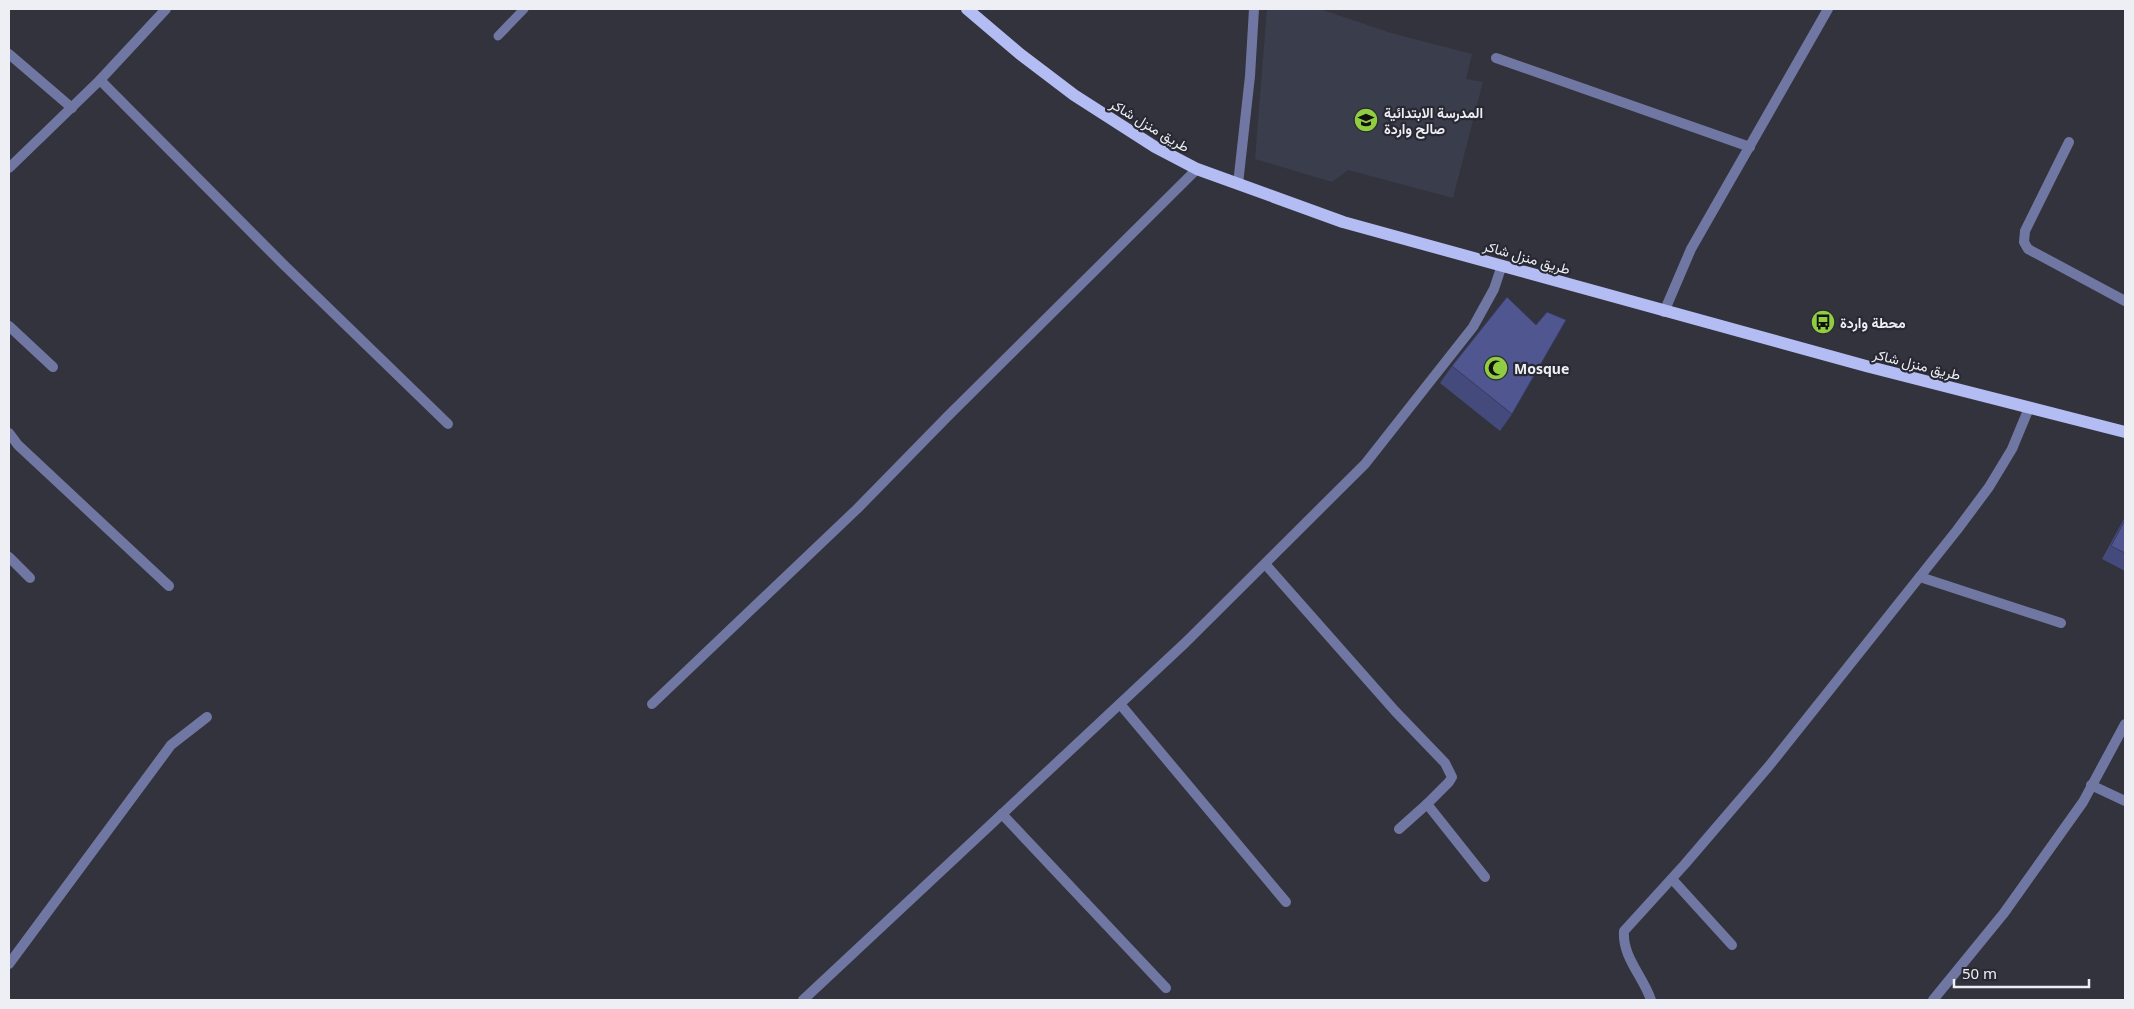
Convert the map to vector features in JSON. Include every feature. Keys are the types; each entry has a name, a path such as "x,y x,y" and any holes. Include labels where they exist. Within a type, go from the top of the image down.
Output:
{"main road":[{"name":"طريق منزل شاكر","path":"967,9 1020,54 1074,95 1155,148 1197,170 1343,222 1502,265 1664,312 2125,432"}],"street":[{"path":"9,168 100,80 166,9"},
{"path":"1238,184 1250,76 1254,9"},
{"path":"1664,312 1691,249 1828,9"},
{"path":"9,54 72,108"},
{"path":"1496,58 1750,147"},
{"path":"100,80 283,264 448,424"},
{"path":"2069,142 2025,231 2024,242 2028,249 2125,301"},
{"path":"652,704 857,509 948,416 1197,170"},
{"path":"803,1000 1266,565 1310,516 1365,464 1446,364 1473,327 1494,290 1502,265"},
{"path":"9,326 53,367"},
{"path":"1651,1000 1626,952 1623,942 1624,931 1672,879 1769,766 1920,576 1989,486 2012,449 2029,408"},
{"path":"9,434 18,445 168,586"},
{"path":"9,557 30,578"},
{"path":"1266,565 1395,711 1445,763 1452,777 1449,782 1399,828"},
{"path":"1920,576 2061,623"},
{"path":"1120,704 1286,902"},
{"path":"9,964 171,745 207,717"},
{"path":"1937,999 2004,913 2083,802 2125,724"},
{"path":"2091,785 2125,801"},
{"path":"1427,804 1485,877"},
{"path":"1002,814 1166,988"},
{"path":"1672,879 1732,945"}],"lane":[{"path":"498,36 524,9"}],"shaded area":[{"name":"المدرسة الابتدائية صالح واردة","path":"1267,9 1320,9 1391,33 1472,54 1466,79 1483,82 1453,198 1348,170 1332,182 1255,159"}],"building":[{"path":"1507,297 1536,325 1547,312 1566,320 1512,414 1452,366"},
{"path":"2125,520 2125,553 2111,546"}],"place":[{"name":"المدرسة الابتدائية صالح واردة","path":"1366,120"},
{"name":"محطة واردة","path":"1823,322"},
{"name":"Mosque","path":"1496,368"}]}
